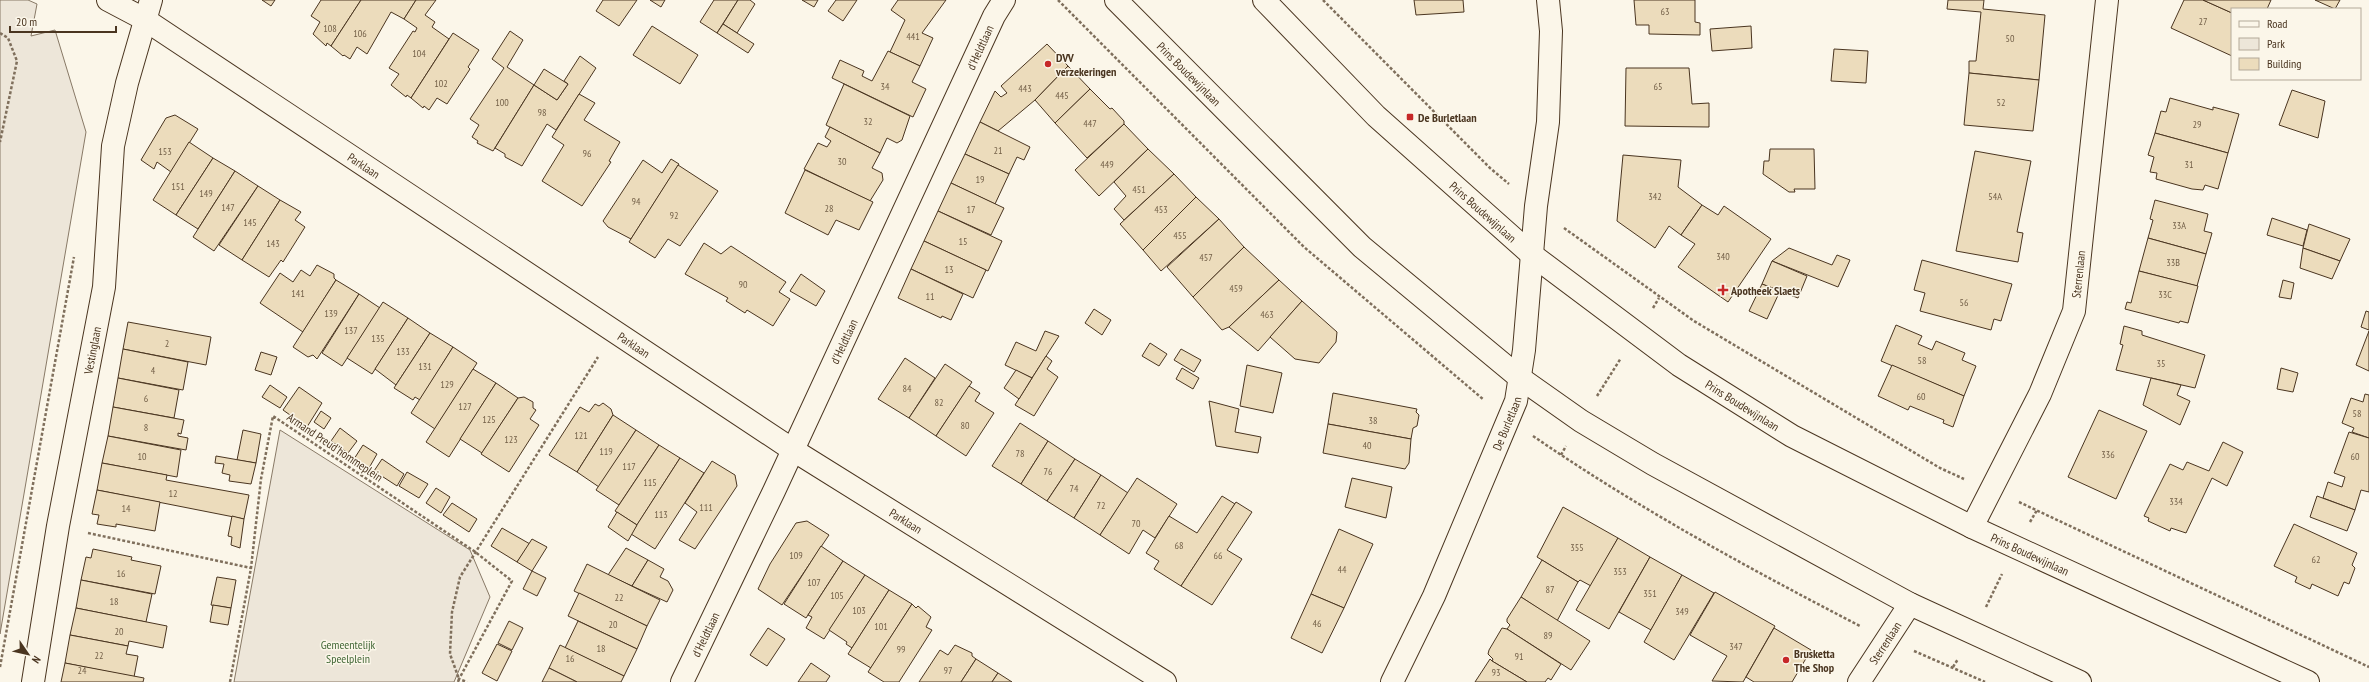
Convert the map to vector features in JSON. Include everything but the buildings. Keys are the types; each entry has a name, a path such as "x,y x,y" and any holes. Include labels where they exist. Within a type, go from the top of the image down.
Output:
{"street":[{"name":"Parklaan","path":"108,0 148,10 614,332 793,450 1165,682"},
{"name":"d'Heldtlaan","path":"689,680 793,450 990,23 1004,0"},
{"name":"Prins Boudewijnlaan","path":"1116,0 1362,247 1520,378 1581,421 1653,464 1910,604 1974,631 2080,682"},
{"name":"Prins Boudewijnlaan","path":"1264,0 1376,116 1531,254 1679,365 1792,436 1972,527 2017,546 2308,682"},
{"name":"De Burletlaan","path":"1392,682 1434,596 1471,513 1507,419 1516,401 1520,378 1536,206 1548,122 1551,31 1548,0"},
{"name":"Sterrenlaan","path":"1972,527 2040,394 2074,311 2107,0"},
{"name":"Vestinglaan","path":"33,682 58,526 104,287 113,146 127,84 148,10"},
{"name":"Sterrenlaan","path":"1859,682 1910,604"}],"path":[{"path":"1058,0 1304,247 1507,419 1640,507 1722,553 1887,640 1985,682"},
{"path":"1323,0 1490,168 1536,206 1659,298 1694,321 1940,468 1991,490"},
{"path":"0,33 8,38 17,61 0,142"},
{"path":"0,667 74,256"},
{"path":"1561,455 1659,298"},
{"path":"467,682 459,680 450,654 452,612 460,577 474,551 614,332"},
{"name":"Armand Preud'hommeplein","path":"230,682 251,568 261,480 273,416 474,551 512,582 459,680"},
{"path":"1953,667 1974,631 2037,510 2369,667"},
{"path":"58,526 251,568"}],"green space":[{"path":"0,0 28,0 37,4 31,36 55,30 86,132 0,634"},
{"name":"Gemeentelijk Speelplein","path":"280,430 470,550 490,597 454,682 234,682"}],"place":[{"name":"DVV verzekeringen","path":"1048,64"},
{"name":"De Burletlaan","path":"1410,117"},
{"name":"Apotheek Slaets","path":"1723,290"},
{"name":"Brusketta The Shop","path":"1786,660"}]}
